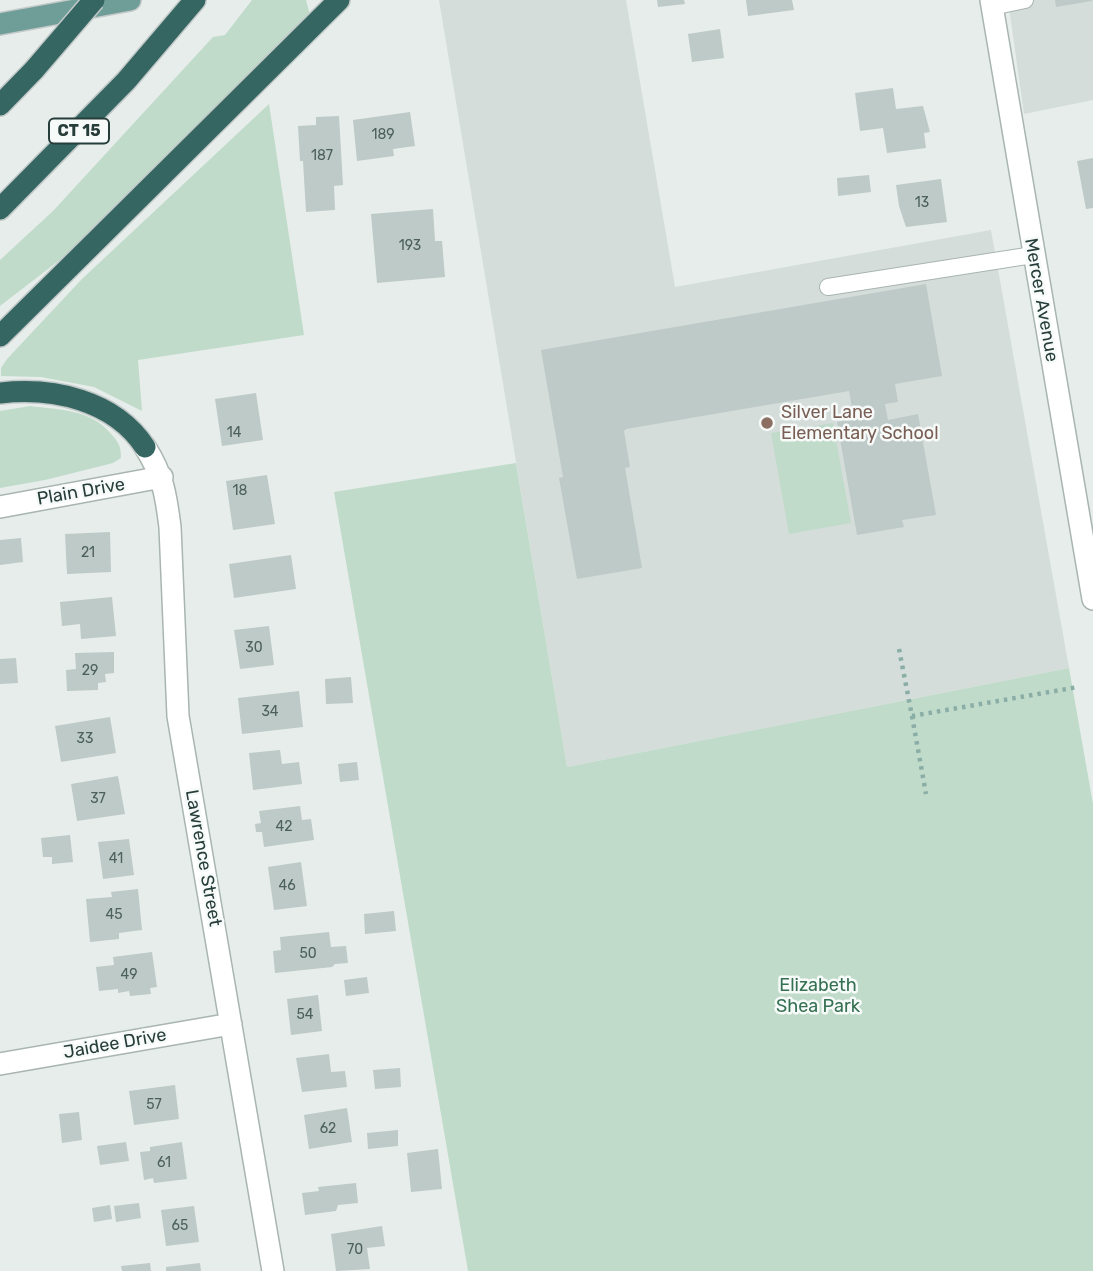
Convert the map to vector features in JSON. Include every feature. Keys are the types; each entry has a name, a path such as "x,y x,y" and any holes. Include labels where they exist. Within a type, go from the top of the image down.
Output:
{"highway":[{"path":"0,105 94,0"},
{"name":"CT 15","path":"0,209 97,112 195,0"},
{"path":"0,336 339,0"},
{"path":"0,393 36,391 81,400 106,411 126,425 145,447"}],"main road":[{"path":"0,24 130,0"}],"street":[{"name":"Mercer Avenue","path":"992,4 1093,599"},
{"name":"Lawrence Street","path":"145,447 162,477 170,527 178,716 273,1271"},
{"name":"Plain Drive","path":"0,507 162,477"},
{"name":"Jaidee Drive","path":"0,1064 231,1024"}],"lane":[{"path":"992,4 1025,0"},
{"path":"828,287 1033,255"}],"path":[{"path":"899,649 926,794"},
{"path":"912,716 1078,687"}],"shaded area":[{"name":"Silver Lane Elementary School","path":"439,0 626,0 675,287 991,230 1069,668 567,767"},
{"path":"1008,0 1093,0 1093,100 1024,114"}],"green space":[{"path":"252,0 306,0 310,15 61,259 0,306 0,260 53,211 213,37 225,35"},
{"path":"269,104 304,335 138,360 142,411 94,387 41,377 1,376 1,368 7,359 82,279"},
{"path":"30,406 74,412 94,420 116,440 121,458 113,463 45,480 0,488 0,411"},
{"path":"833,423 851,523 789,534 771,433"},
{"name":"Elizabeth Shea Park","path":"516,463 567,767 1069,668 1093,804 1093,1271 468,1271 334,492"}],"building":[{"path":"657,0 684,0 685,4 658,7"},
{"path":"746,0 792,0 794,10 748,16"},
{"path":"1055,0 1092,0 1092,1 1056,7"},
{"path":"720,29 724,58 692,62 688,34"},
{"path":"893,88 896,109 923,106 930,132 924,133 926,148 887,153 883,128 860,131 855,93"},
{"path":"410,112 415,146 393,149 394,156 357,161 353,120"},
{"path":"339,116 343,185 334,186 335,210 306,212 298,126 316,125 316,117"},
{"path":"1093,158 1093,208 1086,209 1077,161"},
{"path":"869,175 871,192 838,196 837,178"},
{"path":"941,179 947,222 906,227 896,185"},
{"path":"433,209 435,241 442,241 445,277 377,283 371,214"},
{"path":"926,284 942,376 895,384 898,402 885,404 888,420 918,414 936,515 902,520 904,527 857,535 837,422 854,419 849,391 626,429 624,431 630,467 625,468 642,568 577,579 541,350"},
{"path":"256,393 263,440 222,446 215,399"},
{"path":"267,475 275,524 233,530 226,481"},
{"path":"110,532 111,572 67,574 65,534"},
{"path":"21,538 23,562 0,565 0,540"},
{"path":"291,555 296,589 234,598 229,564"},
{"path":"112,597 116,636 81,639 80,624 62,626 60,602"},
{"path":"269,626 274,665 240,669 234,630"},
{"path":"114,652 114,673 105,674 106,682 98,683 98,690 67,691 66,670 76,669 75,653"},
{"path":"16,658 18,683 0,684 0,659"},
{"path":"351,677 353,703 326,704 325,679"},
{"path":"299,691 303,727 242,734 238,698"},
{"path":"110,717 116,753 61,762 55,726"},
{"path":"280,750 282,764 299,762 302,784 253,790 249,753"},
{"path":"357,762 359,780 340,782 338,764"},
{"path":"118,776 125,814 77,821 71,784"},
{"path":"300,806 302,820 311,819 314,840 264,847 262,832 256,832 255,824 261,823 259,811"},
{"path":"70,835 73,862 52,864 52,857 43,857 41,838"},
{"path":"129,839 134,875 103,879 98,842"},
{"path":"301,862 307,906 274,910 268,867"},
{"path":"138,889 142,930 119,933 119,939 90,942 86,899 112,897 111,892"},
{"path":"394,911 396,931 365,934 364,914"},
{"path":"329,932 331,947 346,946 348,963 275,973 273,951 281,950 280,937"},
{"path":"152,952 157,987 150,988 151,994 130,996 129,991 118,993 118,989 99,991 96,967 114,965 113,957"},
{"path":"367,977 369,993 346,996 344,980"},
{"path":"318,995 322,1031 291,1035 287,999"},
{"path":"329,1054 331,1072 345,1071 347,1087 302,1092 296,1058"},
{"path":"400,1068 401,1087 375,1089 373,1070"},
{"path":"175,1085 179,1119 134,1125 129,1091"},
{"path":"347,1108 352,1142 309,1149 304,1115"},
{"path":"79,1112 82,1140 62,1143 59,1114"},
{"path":"398,1130 398,1146 368,1149 367,1133"},
{"path":"126,1142 129,1161 100,1165 97,1146"},
{"path":"182,1142 187,1179 154,1183 153,1178 144,1180 140,1152 150,1151 150,1147"},
{"path":"438,1149 442,1189 411,1192 407,1153"},
{"path":"356,1183 358,1203 338,1205 336,1211 305,1215 302,1193 319,1191 318,1187"},
{"path":"139,1203 141,1218 116,1222 114,1206"},
{"path":"110,1205 112,1219 94,1222 92,1208"},
{"path":"194,1206 199,1242 166,1246 161,1210"},
{"path":"382,1226 385,1246 367,1248 370,1269 336,1271 331,1234"},
{"path":"150,1263 151,1271 122,1271 121,1266"},
{"path":"200,1263 201,1271 166,1271 166,1267"}],"place":[{"name":"Silver Lane Elementary School","path":"767,423"}]}
